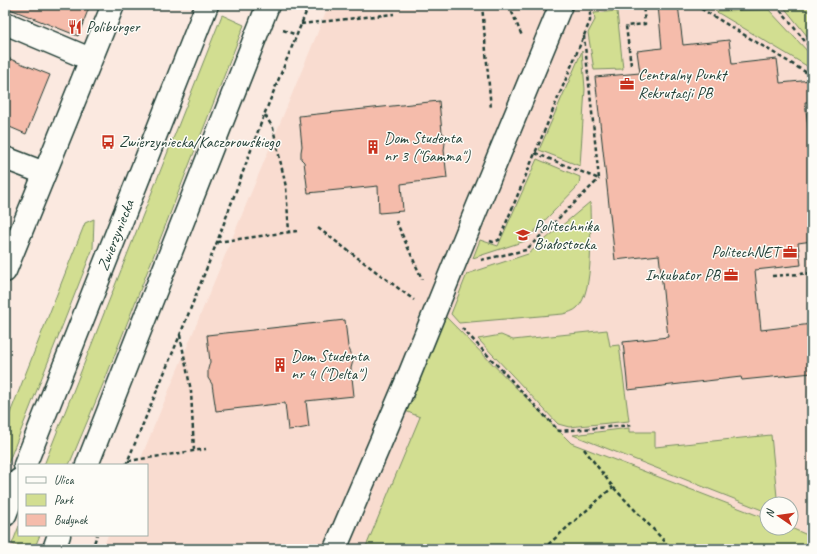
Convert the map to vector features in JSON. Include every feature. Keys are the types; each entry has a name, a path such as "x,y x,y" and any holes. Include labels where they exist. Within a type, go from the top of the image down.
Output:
{"main road":[{"path":"5,271 112,5"},
{"name":"Zwierzyniecka","path":"25,464 207,5"},
{"path":"87,464 268,5"},
{"path":"335,549 429,326 561,5"},
{"path":"5,24 90,59"},
{"path":"5,158 44,173"},
{"path":"5,515 18,482"},
{"path":"54,549 59,536"}],"path":[{"path":"126,464 217,242 264,115 310,5"},
{"path":"482,5 491,116"},
{"path":"510,5 523,38"},
{"path":"486,240 493,242 500,240 590,21 590,5"},
{"path":"631,65 626,26 646,24 643,5"},
{"path":"695,5 812,76"},
{"path":"701,9 746,5"},
{"path":"776,5 812,50"},
{"path":"301,24 394,14"},
{"path":"584,36 599,179"},
{"path":"264,115 273,128 286,187 289,232"},
{"path":"535,153 599,179"},
{"path":"474,262 526,250 599,179"},
{"path":"396,220 422,279"},
{"path":"318,228 413,299 429,326"},
{"path":"217,242 297,231"},
{"path":"772,276 812,273"},
{"path":"462,328 559,431 633,425"},
{"path":"180,335 191,391 194,451"},
{"path":"128,461 206,449"},
{"path":"584,449 613,487 672,549"},
{"path":"543,549 613,487"},
{"path":"92,549 97,536"}],"shaded area":[{"name":"Politechnika Białostocka","path":"329,5 812,5 812,549 103,549 108,536 148,536 148,464 138,464"}],"green space":[{"path":"812,5 812,42 783,6"},
{"path":"769,10 810,54 812,57 812,69 715,11"},
{"path":"617,11 623,69 594,70 588,33 595,20 594,13"},
{"path":"222,15 244,25 106,377 69,464 44,464"},
{"path":"582,51 585,89 580,166 539,150"},
{"path":"537,159 580,177 579,185 525,241 473,258 480,240 498,246"},
{"path":"590,202 591,242 589,274 583,300 576,309 563,314 459,323 451,314 467,274 528,254"},
{"path":"94,219 93,248 5,471 5,426 85,223"},
{"path":"437,308 571,443 759,516 759,536 799,536 799,531 812,537 812,549 365,549 420,417 403,410 414,399 408,378"},
{"path":"607,330 610,346 619,345 629,421 569,427 558,424 478,339 501,335 513,340"},
{"path":"629,428 629,432 655,432 655,447 771,435 777,496 759,496 759,509 573,435"},
{"path":"18,529 18,536 40,536 34,549 26,549 12,544"}],"building":[{"path":"5,5 90,5 78,36 5,7"},
{"path":"658,5 678,5 683,45 729,40 732,64 777,59 780,83 812,80 812,102 805,102 812,161 812,241 798,243 801,265 755,270 761,330 812,324 812,373 742,380 741,377 628,390 623,342 668,337 659,255 615,260 595,77 640,73 637,51 662,48"},
{"path":"5,57 50,75 26,134 5,125"},
{"name":"Dom Studenta nr 3 (\"Gamma\")","path":"439,101 442,132 445,135 444,150 447,178 401,184 403,211 379,213 378,186 308,193 304,162 301,159 302,146 299,116"},
{"name":"Dom Studenta nr 4 (\"Delta\")","path":"345,320 348,347 353,361 351,368 354,396 306,401 309,427 298,429 288,430 285,403 216,411 212,384 208,378 210,362 207,335"}],"place":[{"name":"Poliburger","path":"75,27"},
{"name":"Centralny Punkt Rekrutacji PB","path":"627,84"},
{"name":"Zwierzyniecka/Kaczorowskiego","path":"108,142"},
{"name":"Dom Studenta nr 3 (\"Gamma\")","path":"373,147"},
{"name":"Politechnika Białostocka","path":"523,235"},
{"name":"PolitechNET","path":"790,252"},
{"name":"Inkubator PB","path":"731,275"},
{"name":"Dom Studenta nr 4 (\"Delta\")","path":"280,365"}]}
